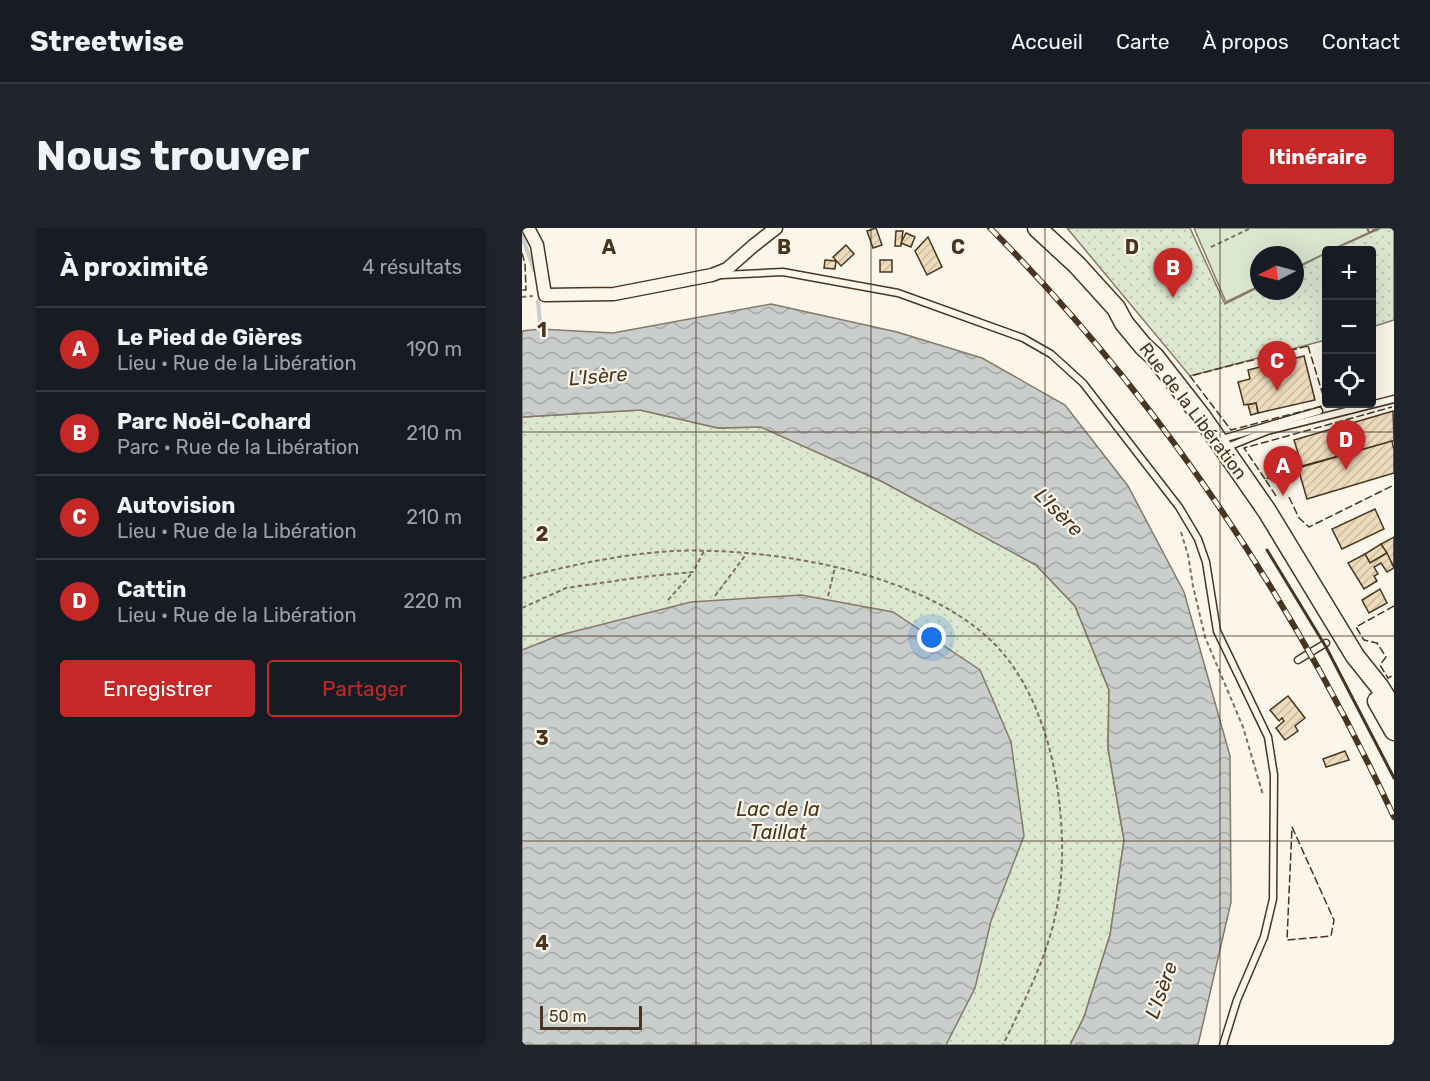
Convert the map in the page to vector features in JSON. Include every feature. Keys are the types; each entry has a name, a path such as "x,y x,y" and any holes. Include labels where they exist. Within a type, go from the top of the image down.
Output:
{"main road":[{"name":"Rue de la Libération","path":"1037,228 1077,265 1116,308 1124,323 1155,357 1222,444 1267,511 1355,656 1394,731"},
{"name":"Rue de la Libération","path":"1052,228 1077,265"},
{"name":"Rue de la Libération","path":"1355,656 1379,686 1394,710"}],"street":[{"path":"528,228 537,245 545,295 614,294 712,275 727,269 776,228"}],"lane":[{"path":"712,275 783,272 898,293 1023,338 1051,354 1083,383 1179,507 1198,539 1206,562 1217,630 1268,737 1274,775 1273,899 1264,937 1237,1000 1223,1045"},
{"path":"1222,444 1394,399"},
{"path":"1222,444 1319,411"},
{"path":"1298,660 1326,643"}],"path":[{"path":"1211,247 1251,228"},
{"path":"1367,228 1369,232 1380,228"},
{"path":"668,600 693,572 704,551"},
{"path":"522,578 572,565 642,554 704,551 747,553 836,567 889,581 914,592 980,630 1016,669 1026,689 1047,741 1061,807 1063,844 1060,887 1052,929 1039,967 1003,1045"},
{"path":"715,596 747,553"},
{"path":"828,596 836,567"},
{"path":"522,608 566,588 693,572"}],"green space":[{"path":"1067,228 1190,228 1225,304 1250,292 1250,300 1304,300 1304,264 1322,255 1322,341 1190,376"},
{"path":"1194,228 1379,228 1340,246 1322,246 1322,255 1304,264 1304,246 1250,246 1250,290 1226,302"},
{"path":"1381,228 1394,228 1394,320 1376,326 1376,246 1341,246"},
{"name":"Lac de la Taillat","path":"640,410 718,428 761,427 883,482 1036,565 1075,606 1109,690 1108,748 1124,840 1110,935 1084,1017 1070,1045 522,1045 522,417"}],"water":[{"name":"L'Isère","path":"771,304 897,332 982,358 1065,405 1128,486 1184,592 1230,756 1231,902 1198,1045 1070,1045 1084,1017 1110,935 1124,840 1108,748 1109,690 1075,606 1036,565 883,482 761,427 718,428 640,410 522,417 522,331 540,329 613,333"},
{"name":"Lac de la Taillat","path":"801,595 893,612 980,670 1011,742 1024,836 991,921 975,988 946,1045 522,1045 522,650 560,635 691,602"}],"building":[{"path":"876,228 882,245 873,248 867,231"},
{"path":"896,231 903,231 901,246 895,246"},
{"path":"906,233 915,237 911,247 901,243"},
{"path":"928,237 942,267 927,275 915,251"},
{"path":"846,245 854,254 841,266 833,257"},
{"path":"825,260 836,261 835,269 824,268"},
{"path":"880,260 892,260 892,272 880,272"},
{"path":"1304,356 1315,400 1258,413 1256,403 1244,405 1238,382 1250,379 1248,370"},
{"path":"1256,403 1258,413 1251,415 1248,405"},
{"path":"1393,411 1394,441 1302,466 1294,440"},
{"path":"1392,441 1394,473 1307,499 1298,468"},
{"path":"1375,509 1384,529 1342,549 1332,529"},
{"path":"1394,537 1394,567 1381,544"},
{"path":"1381,544 1387,553 1370,563 1365,554"},
{"path":"1387,553 1394,568 1387,572 1381,563 1374,567 1378,574 1374,576 1377,581 1364,589 1348,563 1365,554 1370,563"},
{"path":"1380,589 1387,603 1369,613 1362,600"},
{"path":"1288,696 1305,718 1295,726 1298,731 1285,740 1276,728 1284,721 1282,718 1279,721 1270,710"},
{"path":"1345,751 1349,760 1326,767 1323,759"}],"waterway":[{"path":"522,236 534,270"},
{"path":"538,301 541,333"}],"railway":[{"path":"990,228 1111,362 1166,432 1218,505 1267,580 1312,657 1355,736 1394,817"}],"fence":[{"path":"522,253 525,264 526,290 522,290"},
{"path":"1308,346 1326,405 1231,430 1190,376 1308,346"},
{"path":"1265,479 1244,448 1392,407"},
{"path":"1276,496 1265,479 1298,468"},
{"path":"1289,497 1299,518 1309,527 1394,485"},
{"path":"1394,606 1356,627 1364,640 1377,643 1386,657 1380,665 1388,678 1394,675"},
{"path":"1292,827 1334,920 1331,936 1287,940 1292,827"}],"wall":[{"path":"1267,550 1326,647 1394,778"}],"place":[{"name":"Parc Noël-Cohard","path":"1173,298"},
{"name":"Autovision","path":"1277,391"},
{"name":"Cattin","path":"1346,470"},
{"name":"Le Pied de Gières","path":"1283,496"}]}
